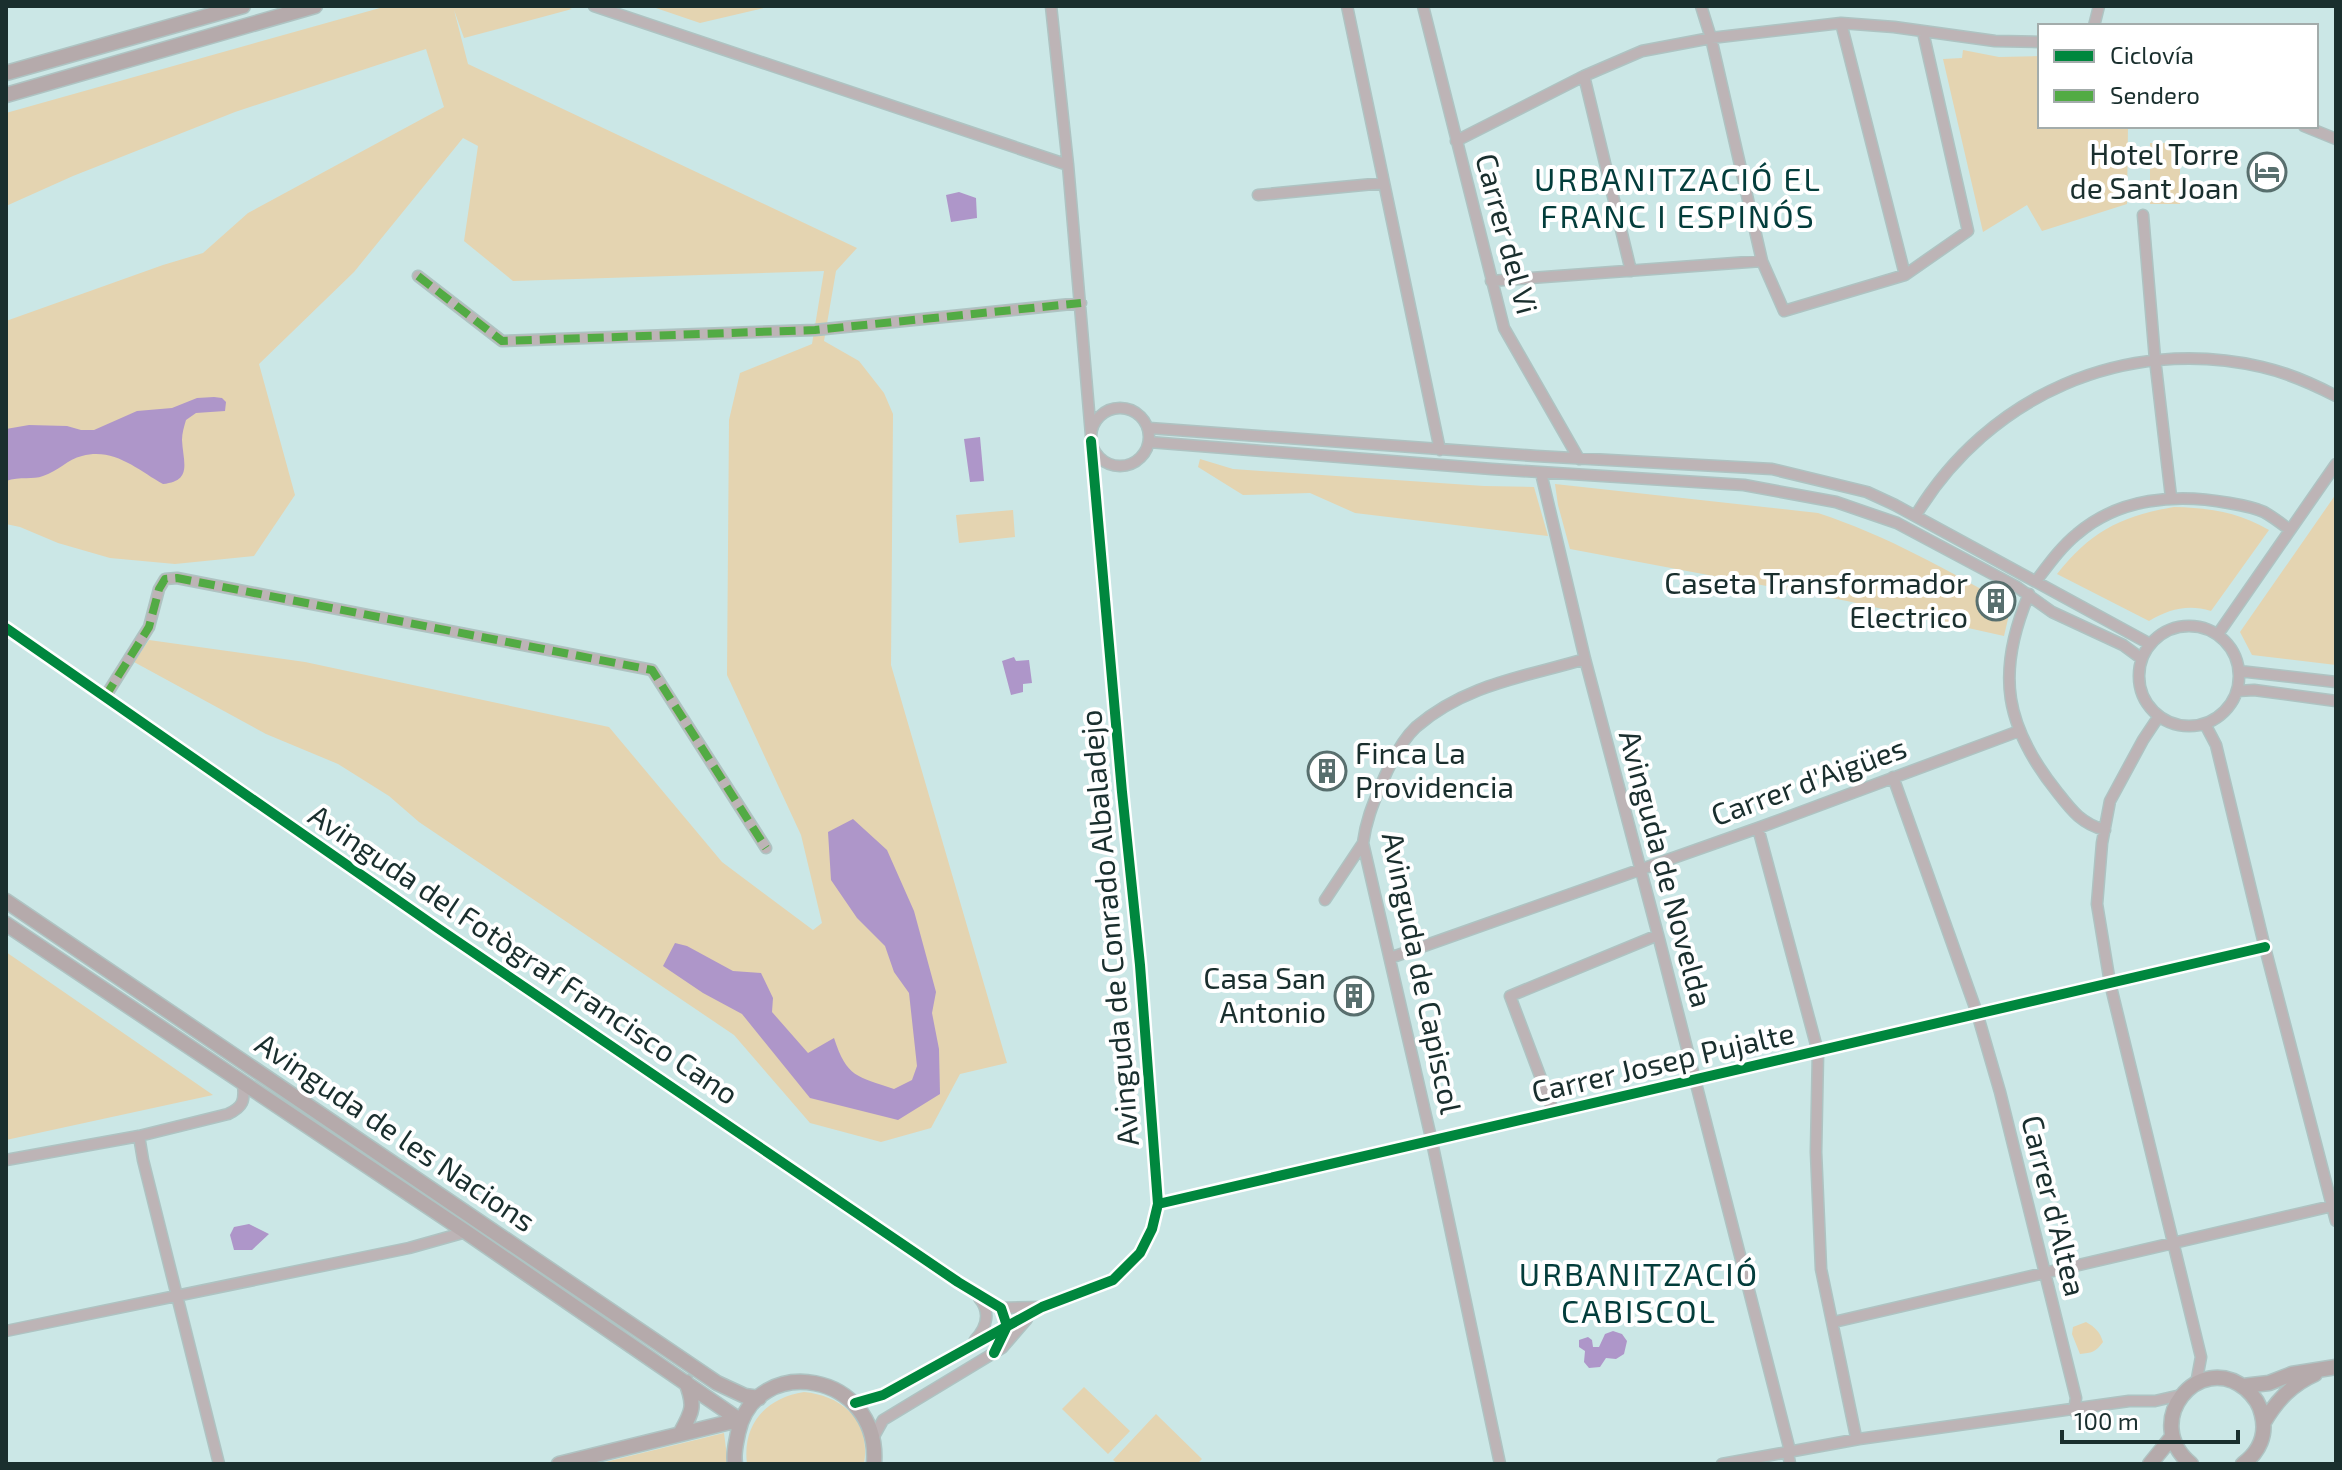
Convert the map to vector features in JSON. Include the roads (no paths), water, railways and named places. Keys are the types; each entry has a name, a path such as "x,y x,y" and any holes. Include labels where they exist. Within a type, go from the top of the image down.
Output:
{"street":[{"path":"6,73 243,6"},
{"path":"6,95 315,6"},
{"path":"594,6 1068,165"},
{"name":"Avinguda de Conrado Albaladejo","path":"1051,6 1081,303 1120,777 1140,965 1158,1204"},
{"path":"1347,6 1440,450"},
{"name":"Carrer del Vi","path":"1423,6 1504,328 1579,459"},
{"path":"1701,6 1762,261 1784,311 1905,275 1968,231 1923,32"},
{"path":"1456,141 1584,76 1642,51 1711,38 1841,23 1995,41 2038,42"},
{"path":"1841,23 1905,275"},
{"path":"1584,76 1631,271"},
{"path":"2309,128 2336,139"},
{"path":"1258,195 1384,183"},
{"path":"2143,215 2171,497"},
{"path":"1491,281 1762,261"},
{"path":"418,276 502,341 815,330 1081,303"},
{"path":"1916,515 1937,483 1966,449 2013,411 2079,377 2117,366 2155,359 2216,360 2263,367 2336,396"},
{"path":"1089,399 1095,407 1135,412 1149,428 1149,442 1143,455 1136,461 1103,472 1095,480"},
{"path":"1108,410 1097,418 1091,438 1099,457 1117,466"},
{"path":"1149,428 1440,450 1772,469 1867,492 1916,515 2150,644"},
{"path":"1149,442 1541,473 1744,485 1836,502 1890,519 2029,594 2052,612 2123,645 2142,659"},
{"path":"2218,634 2336,464"},
{"name":"Avinguda de Novelda","path":"1541,473 1585,659 1789,1447 1789,1459"},
{"path":"2036,581 2077,534 2098,519 2126,506 2171,497 2212,499 2264,512 2290,530"},
{"path":"105,697 149,627 159,589 165,579 177,578 652,670 766,848"},
{"path":"2029,594 2011,649 2009,678 2012,711 2026,748 2043,776 2089,826 2105,830"},
{"path":"2182,626 2207,628 2218,634 2233,650 2239,671 2237,691 2225,711 2205,724 2189,726 2174,724 2159,716 2148,705 2141,690 2139,674 2150,644 2170,629 2182,626"},
{"name":"Avinguda del Fotògraf Francisco Cano","path":"6,628 439,929 1001,1308"},
{"name":"Avinguda de Capiscol","path":"1500,1464 1432,1142 1363,843 1366,820 1389,767 1414,729 1455,699 1507,679 1585,659"},
{"path":"2239,671 2336,682"},
{"path":"2237,691 2254,690 2336,701"},
{"path":"2159,716 2110,801 2097,904 2110,983 2201,1357 2196,1384"},
{"path":"2205,724 2216,745 2336,1221"},
{"name":"Carrer d'Aigües","path":"1390,958 1758,828 2019,731"},
{"name":"Carrer d'Altea","path":"1893,777 1977,1013 2000,1092 2076,1398 2074,1411"},
{"path":"1758,828 1818,1052 1816,1152 1821,1269 1856,1437 1859,1439"},
{"path":"1325,900 1363,843"},
{"name":"Avinguda de les Nacions","path":"6,901 717,1383 745,1396 759,1398"},
{"name":"Avinguda de les Nacions","path":"6,924 466,1232 741,1422"},
{"path":"1554,1113 1510,996 1658,935"},
{"name":"Carrer Josep Pujalte","path":"1158,1204 2265,947"},
{"path":"6,1160 139,1136 228,1114 240,1109 245,1099 243,1084"},
{"path":"139,1136 219,1464"},
{"path":"855,1403 883,1395 1042,1307 1113,1280 1140,1253 1152,1229 1158,1204"},
{"path":"1834,1322 2332,1206"},
{"path":"6,1331 409,1248 466,1232"},
{"path":"969,1347 984,1331 987,1317 984,1303 972,1290"},
{"path":"998,1350 1007,1326 1001,1308 1042,1307"},
{"path":"873,1438 883,1420 998,1350 1025,1320 1042,1307"},
{"path":"2201,1357 2219,1378 2243,1386 2261,1408 2263,1435 2259,1447 2243,1464"},
{"path":"2243,1386 2331,1368"},
{"path":"2264,1422 2278,1400 2289,1390 2306,1378 2331,1368"},
{"path":"1722,1464 1789,1459 1859,1439 2129,1401 2155,1401 2181,1395 2196,1384 2219,1378"},
{"path":"680,1434 693,1409 693,1399 686,1382"},
{"path":"735,1464 734,1454 741,1422 748,1409 759,1398 780,1386 816,1382 837,1389 855,1403 869,1423 874,1464"},
{"path":"2181,1395 2171,1415 2172,1437 2176,1448 2191,1464"},
{"path":"559,1464 730,1422 741,1422"},
{"path":"2150,1464 2172,1437"}],"place":[{"name":"Hotel Torre de Sant Joan","path":"2267,172"},
{"name":"Caseta Transformador Electrico","path":"1996,601"},
{"name":"Finca La Providencia","path":"1327,771"},
{"name":"Casa San Antonio","path":"1354,996"}],"district":[{"name":"URBANITZACIÓ EL FRANC I ESPINÓS","path":"1678,198"},
{"name":"URBANITZACIÓ CABISCOL","path":"1639,1294"}]}
